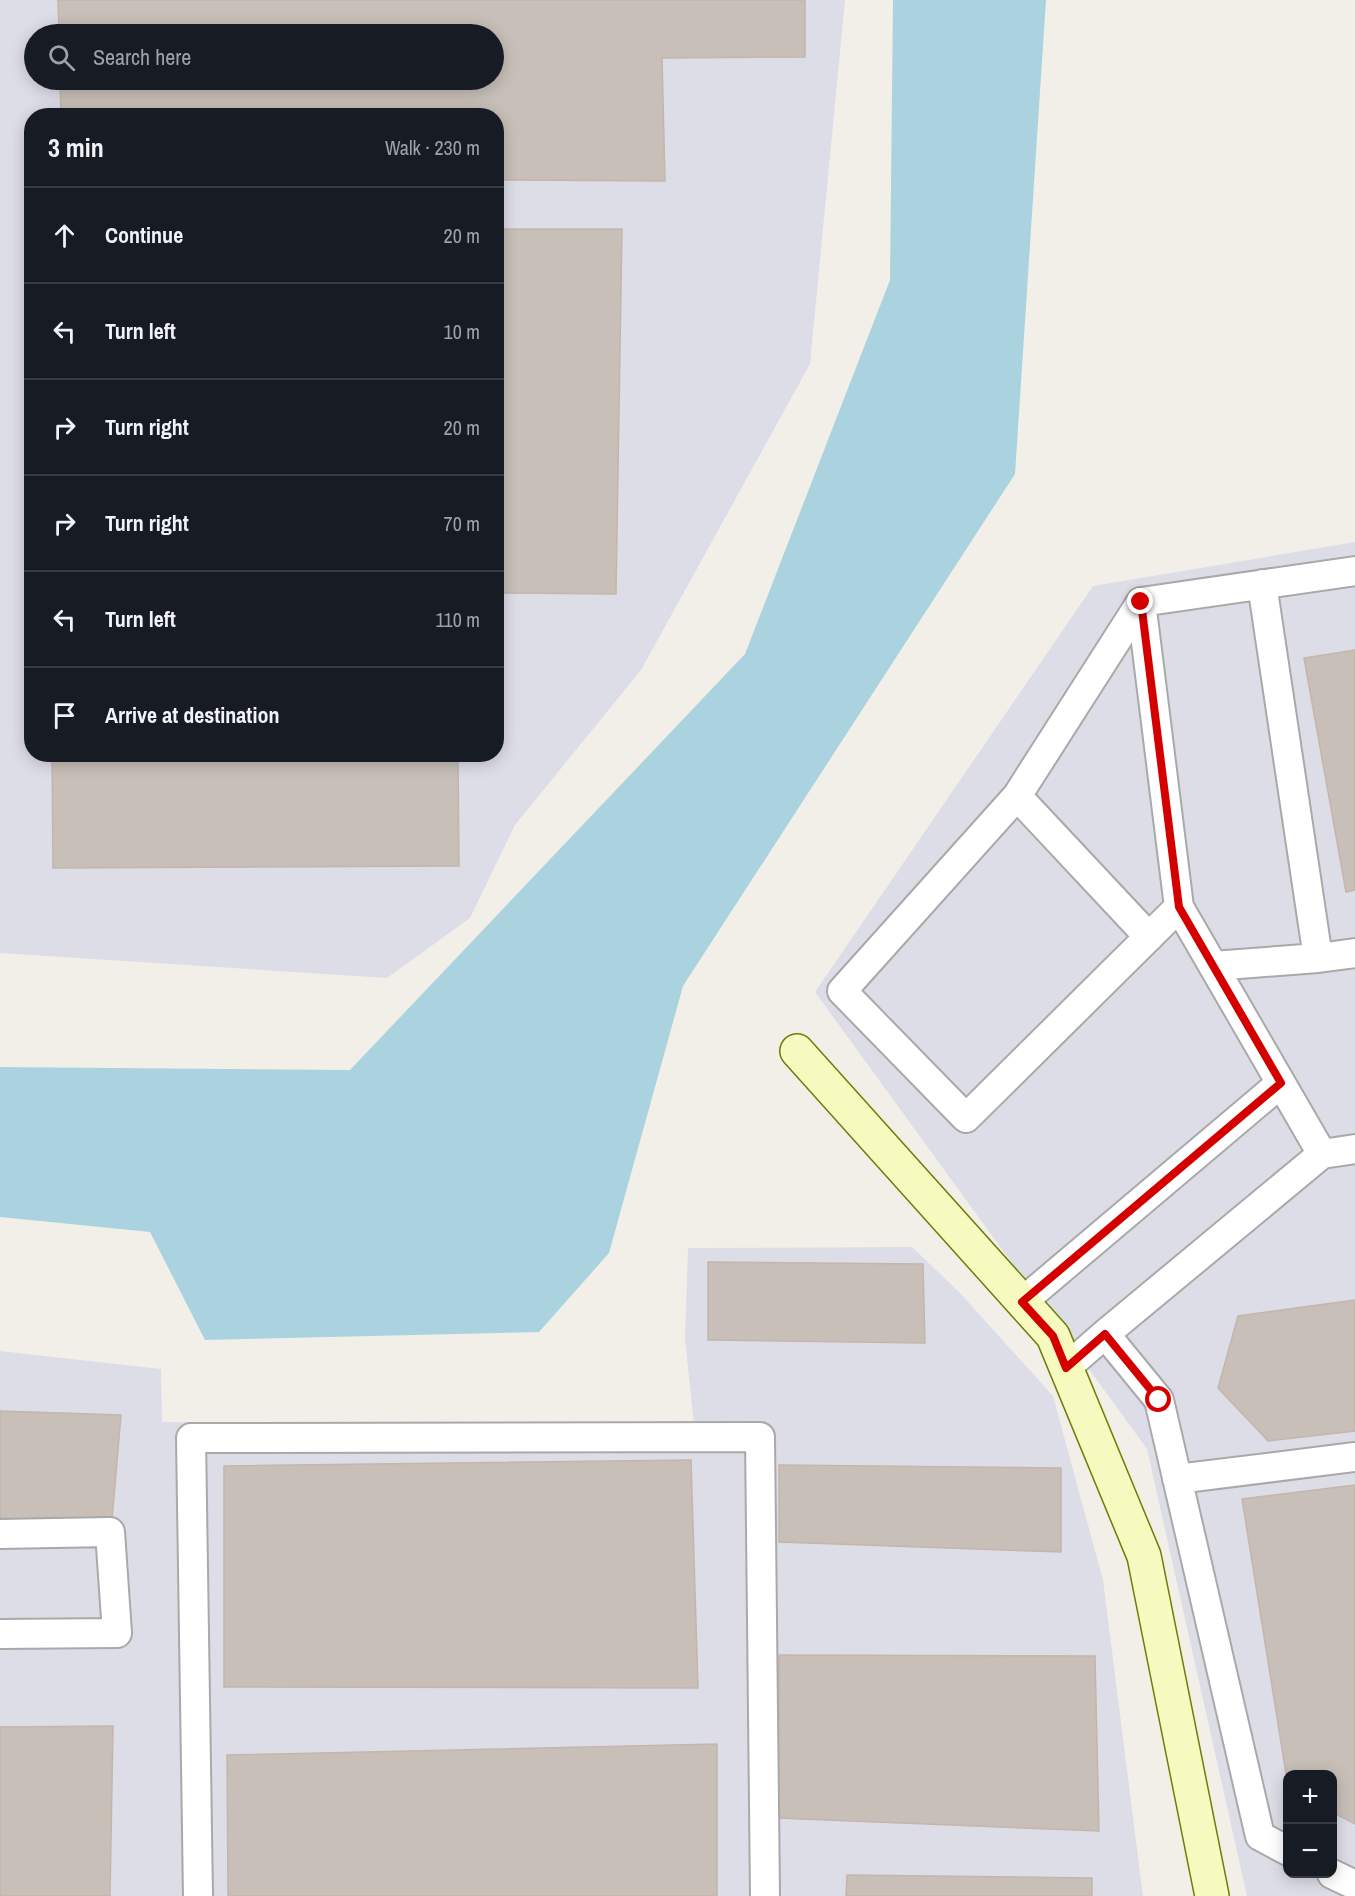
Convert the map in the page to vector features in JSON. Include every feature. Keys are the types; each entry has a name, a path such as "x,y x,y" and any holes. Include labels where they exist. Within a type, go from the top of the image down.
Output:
{"street":[{"path":"1179,907 966,1118 842,991 1017,796 1141,602 1355,571"},
{"path":"1262,584 1318,958"},
{"path":"1141,602 1179,907 1322,1154"},
{"path":"1017,796 1149,937"},
{"path":"1213,966 1355,953"},
{"path":"797,1051 1053,1336 1144,1556 1212,1896"},
{"path":"1022,1302 1281,1083"},
{"path":"1066,1368 1322,1154 1355,1149"},
{"path":"1105,1334 1159,1400 1260,1836 1283,1849"},
{"path":"198,1896 191,1438 760,1437 765,1896"},
{"path":"1177,1479 1355,1457"},
{"path":"0,1534 110,1532 117,1633 0,1634"},
{"path":"1337,1876 1355,1885"}],"shaded area":[{"path":"0,0 845,0 810,364 641,670 515,825 470,918 387,978 0,953"},
{"path":"1355,542 1355,1896 1247,1896 1147,1449 815,992 1093,586"},
{"path":"912,1247 960,1293 1053,1396 1103,1580 1143,1896 0,1896 0,1351 161,1369 162,1422 694,1425 685,1339 688,1248"}],"water":[{"path":"893,0 1046,0 1015,474 683,986 609,1253 539,1332 205,1340 150,1232 0,1217 0,1067 350,1070 745,654 890,280"}],"building":[{"path":"58,0 805,0 805,57 662,58 665,181 504,180 504,108 61,108 60,90 504,90 504,24 59,24"},
{"path":"504,229 622,229 616,594 504,593"},
{"path":"1355,650 1355,890 1346,892 1304,658"},
{"path":"52,762 458,762 459,866 53,868"},
{"path":"708,1262 923,1264 925,1343 708,1340"},
{"path":"1355,1300 1355,1431 1268,1441 1218,1388 1238,1316"},
{"path":"0,1411 121,1415 112,1520 0,1518"},
{"path":"691,1460 698,1688 224,1687 224,1466"},
{"path":"779,1465 1061,1468 1061,1552 779,1542"},
{"path":"1355,1485 1355,1824 1337,1815 1337,1770 1285,1770 1242,1499"},
{"path":"779,1655 1095,1656 1099,1831 778,1818"},
{"path":"113,1726 110,1896 0,1896 0,1727"},
{"path":"717,1744 717,1896 228,1896 227,1755"},
{"path":"847,1875 1092,1878 1092,1896 846,1896"}],"route":[{"path":"1141,602 1179,907 1281,1083 1022,1302 1053,1336 1066,1368 1105,1334 1159,1400"}]}
